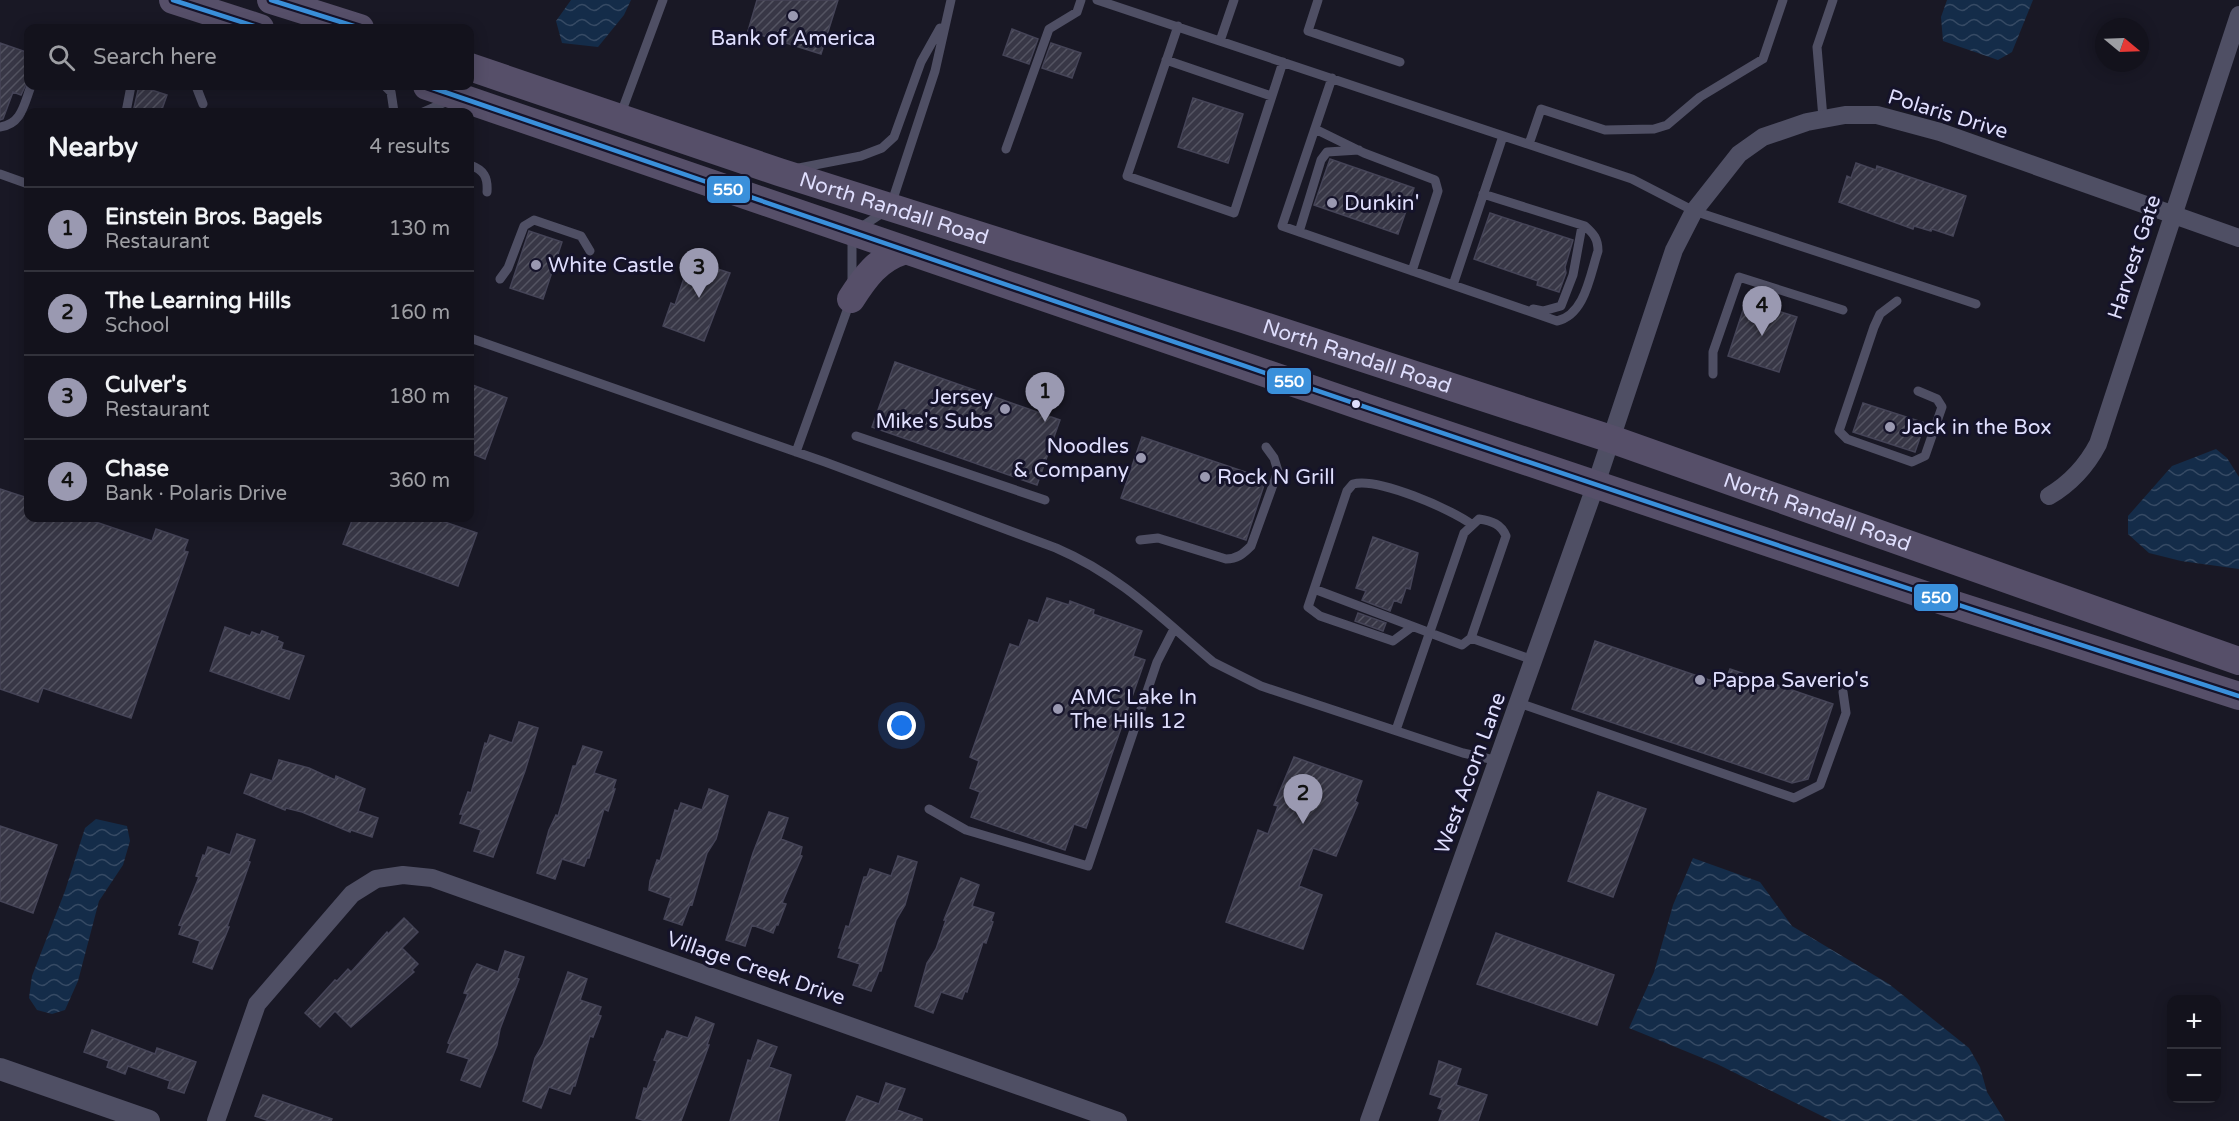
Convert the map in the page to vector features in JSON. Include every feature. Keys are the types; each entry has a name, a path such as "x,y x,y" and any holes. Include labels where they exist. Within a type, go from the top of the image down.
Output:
{"main road":[{"path":"173,0 248,24"},
{"path":"271,0 347,24"},
{"name":"North Randall Road","path":"474,68 779,172 1243,319 1611,439 2239,661"},
{"name":"North Randall Road","path":"440,90 903,251 1949,603 2239,696"},
{"path":"851,299 869,272 888,256 903,251"}],"street":[{"name":"Harvest Gate","path":"2049,496 2074,478 2089,461 2098,444 2172,213 2239,15"},
{"name":"Polaris Drive","path":"1611,439 1674,250 1694,211 1733,160 1763,137 1823,118 1862,113 1907,122 2239,238"},
{"name":"West Acorn Lane","path":"1369,1121 1499,761 1611,439"},
{"name":"Village Creek Drive","path":"216,1121 257,1004 352,894 376,879 403,875 432,878 1118,1121"},
{"path":"0,1069 149,1121"}],"lane":[{"path":"620,117 663,0"},
{"path":"796,452 851,299 852,233 890,208 935,71 944,21 951,0"},
{"path":"1006,149 1049,29 1077,12 1081,0"},
{"path":"1097,0 1632,179 1694,211 1976,304"},
{"path":"1220,40 1234,0"},
{"path":"1318,0 1308,31 1400,62"},
{"path":"1529,144 1541,109 1605,130 1654,129 1667,125 1700,97 1763,59 1784,0"},
{"path":"1823,118 1817,47 1833,0"},
{"path":"779,172 861,156 882,148 894,137 921,62 944,21"},
{"path":"1178,26 1127,176 1234,213 1283,62"},
{"path":"1166,60 1271,96"},
{"path":"1332,78 1282,226 1557,321 1566,319 1576,311 1598,251 1598,241 1593,233 1582,226 1483,194"},
{"path":"0,127 10,125 18,119 29,90"},
{"path":"127,108 130,90"},
{"path":"198,90 203,104"},
{"path":"389,90 393,108"},
{"path":"432,108 460,96"},
{"path":"1315,129 1359,150 1430,176 1437,183 1438,191 1412,271"},
{"path":"1453,285 1503,136"},
{"path":"1299,232 1322,160 1327,152 1359,150"},
{"path":"474,167 486,176 487,192"},
{"path":"0,174 24,183"},
{"path":"500,279 508,268 524,226 534,220 581,236 590,251"},
{"path":"1515,307 1543,311 1561,306 1573,275 1582,226"},
{"path":"1713,374 1713,352 1739,277 1843,310"},
{"path":"1897,301 1880,314 1874,327 1839,431 1847,439 1912,462 1925,456 1942,407 1937,399 1918,391"},
{"path":"474,339 796,452 1056,548 1090,563 1125,586 1174,629 1229,672 1261,686 1463,753 1499,761"},
{"path":"856,436 1045,500"},
{"path":"1140,540 1158,538 1226,560 1235,559 1244,553 1251,546 1278,471 1274,458 1266,447"},
{"path":"1412,627 1393,641 1320,616 1308,607 1343,499 1353,484 1372,482 1455,512 1471,524"},
{"path":"1314,589 1412,627 1430,633 1462,645 1471,638 1506,536 1503,529 1494,522 1479,519 1471,524 1464,533 1430,633 1396,730"},
{"path":"929,809 966,830 1088,866 1157,662 1174,629"},
{"path":"1471,638 1533,660"},
{"path":"1519,703 1794,798 1820,785 1846,713 1843,692"}],"water":[{"path":"571,0 631,0 624,15 598,47 562,43 556,21"},
{"path":"1947,0 2033,0 2012,52 1998,60 1943,41 1941,17"},
{"path":"2216,449 2227,458 2239,477 2239,569 2181,561 2149,553 2128,534 2128,516 2172,466"},
{"path":"96,819 127,826 130,841 123,865 99,901 78,981 65,1010 52,1014 37,1010 29,998 32,976 65,891 85,828"},
{"path":"1693,858 1760,882 1792,926 1889,984 1969,1048 1980,1067 1987,1092 2005,1121 1832,1121 1717,1064 1629,1028 1654,972 1673,905"}],"building":[{"name":"Bank of America","path":"757,0 838,0 821,54 748,31"},
{"path":"1012,29 1038,39 1029,64 1003,55"},
{"path":"0,43 24,51 24,89 21,95 13,92 3,119 0,120"},
{"path":"1051,43 1081,53 1072,78 1042,68"},
{"path":"138,90 151,90 167,95 162,108 134,108"},
{"path":"1193,98 1243,114 1228,163 1178,147"},
{"path":"1330,159 1414,188 1398,234 1314,205"},
{"path":"1856,163 1876,170 1877,166 1966,196 1953,236 1932,229 1931,231 1914,226 1913,229 1839,202 1847,176 1851,178"},
{"path":"1490,213 1573,240 1565,267 1566,273 1559,292 1537,285 1538,281 1474,259"},
{"name":"White Castle","path":"529,231 562,242 543,299 510,288"},
{"path":"690,260 730,273 704,341 663,326 671,303 675,305"},
{"path":"1746,301 1797,317 1779,372 1728,356"},
{"path":"895,362 1060,420 1037,485 872,427"},
{"path":"474,386 507,398 485,459 474,455"},
{"path":"1863,403 1925,423 1915,452 1853,432"},
{"path":"1142,437 1266,479 1246,540 1121,498"},
{"path":"0,489 24,497 24,522 96,522 152,541 156,529 188,540 184,551 188,552 131,718 43,688 38,702 0,689"},
{"path":"351,522 445,522 477,533 458,586 343,544"},
{"path":"1373,537 1418,553 1410,589 1406,588 1401,603 1394,600 1390,611 1362,600 1366,591 1356,588"},
{"name":"AMC Lake In The Hills 12","path":"1047,598 1069,605 1070,601 1094,610 1093,614 1142,631 1133,656 1145,660 1086,828 1074,824 1065,850 971,817 980,792 970,788 979,761 970,757 1010,644 1019,647 1029,620 1038,623"},
{"path":"1358,613 1386,623 1383,631 1355,621"},
{"path":"225,627 250,636 252,632 260,635 262,631 278,637 277,640 283,643 281,649 304,656 289,699 210,671"},
{"path":"1595,641 1724,685 1730,669 1833,704 1808,779 1792,783 1572,709"},
{"path":"519,722 538,728 525,771 493,857 474,851 481,830 460,823 463,814 460,814 468,792 471,793 485,743 487,744 490,735 512,743"},
{"path":"583,746 602,752 594,773 616,780 613,789 615,789 608,811 604,809 589,858 584,866 562,859 555,879 537,873 549,830 556,815 558,816 573,766 576,766"},
{"path":"1294,757 1362,781 1355,801 1358,803 1336,856 1313,848 1299,886 1322,895 1303,949 1226,922 1258,830 1268,834 1278,806 1274,805"},
{"path":"279,760 309,768 335,780 336,776 365,789 358,811 378,818 372,837 351,830 350,832 302,812 286,808 285,810 244,793 251,774 272,781"},
{"path":"709,789 728,796 716,839 707,853 692,905 690,904 682,925 664,919 671,898 649,890 650,881 657,860 660,861 675,810 678,811 681,803 702,810"},
{"path":"1598,792 1646,809 1613,897 1568,881"},
{"path":"769,812 788,818 781,839 802,847 800,855 802,856 782,903 786,904 773,933 752,925 745,946 726,940 753,853"},
{"path":"0,826 57,845 33,913 0,901"},
{"path":"237,834 255,840 248,861 250,862 227,927 229,927 212,969 193,962 200,941 179,934 182,926 179,925 199,877 196,876 208,847 230,855"},
{"path":"898,856 917,862 905,905 896,920 881,971 871,991 853,985 860,964 838,957 841,948 839,948 846,926 849,927 864,877 867,877 870,869 891,876"},
{"path":"961,878 979,885 972,906 994,913 991,921 993,922 986,943 983,942 967,992 965,991 962,999 941,992 933,1013 915,1006 927,963 936,949 946,920 944,920"},
{"path":"404,918 418,932 402,948 418,964 412,970 414,972 351,1027 335,1011 320,1027 305,1013 335,980 337,981 348,969 351,972 387,932 388,934"},
{"path":"1496,933 1614,975 1597,1025 1477,984"},
{"path":"505,951 524,957 517,978 519,979 500,1029 497,1045 480,1087 461,1080 469,1059 447,1052 450,1044 448,1043 468,994 464,993 472,972 477,964 498,972"},
{"path":"568,972 587,979 580,1000 601,1007 598,1015 601,1016 593,1037 590,1036 575,1086 570,1094 549,1087 541,1108 523,1101 535,1058 543,1044"},
{"path":"696,1017 714,1024 707,1045 709,1045 681,1121 645,1121 636,1118 644,1088 647,1089 657,1061 654,1060 662,1039 667,1031 688,1038"},
{"path":"92,1030 155,1054 157,1048 196,1062 184,1093 168,1088 170,1081 128,1066 125,1074 107,1067 109,1061 84,1052"},
{"path":"758,1040 777,1047 769,1067 791,1075 778,1121 730,1121 748,1060 751,1061"},
{"path":"1439,1061 1461,1069 1456,1085 1487,1095 1478,1121 1439,1121 1443,1110 1438,1108 1442,1098 1430,1094"},
{"path":"886,1083 905,1089 897,1110 922,1119 922,1121 846,1121 857,1096 879,1104"},
{"path":"263,1095 332,1119 331,1121 269,1121 255,1116"}],"transit line":[{"name":"550","path":"173,0 248,24"},
{"name":"550","path":"271,0 347,24"},
{"name":"550","path":"439,90 1558,472 2239,696"}],"place":[{"name":"Bank of America","path":"793,16"},
{"name":"Dunkin'","path":"1332,203"},
{"name":"White Castle","path":"536,265"},
{"name":"Culver's","path":"699,298"},
{"name":"Chase","path":"1762,336"},
{"name":"Jersey Mike's Subs","path":"1005,409"},
{"name":"Einstein Bros. Bagels","path":"1045,422"},
{"name":"Jack in the Box","path":"1890,427"},
{"name":"Noodles & Company","path":"1141,458"},
{"name":"Rock N Grill","path":"1205,477"},
{"name":"Pappa Saverio's","path":"1700,680"},
{"name":"AMC Lake In The Hills 12","path":"1058,709"},
{"name":"The Learning Hills","path":"1303,824"}]}
